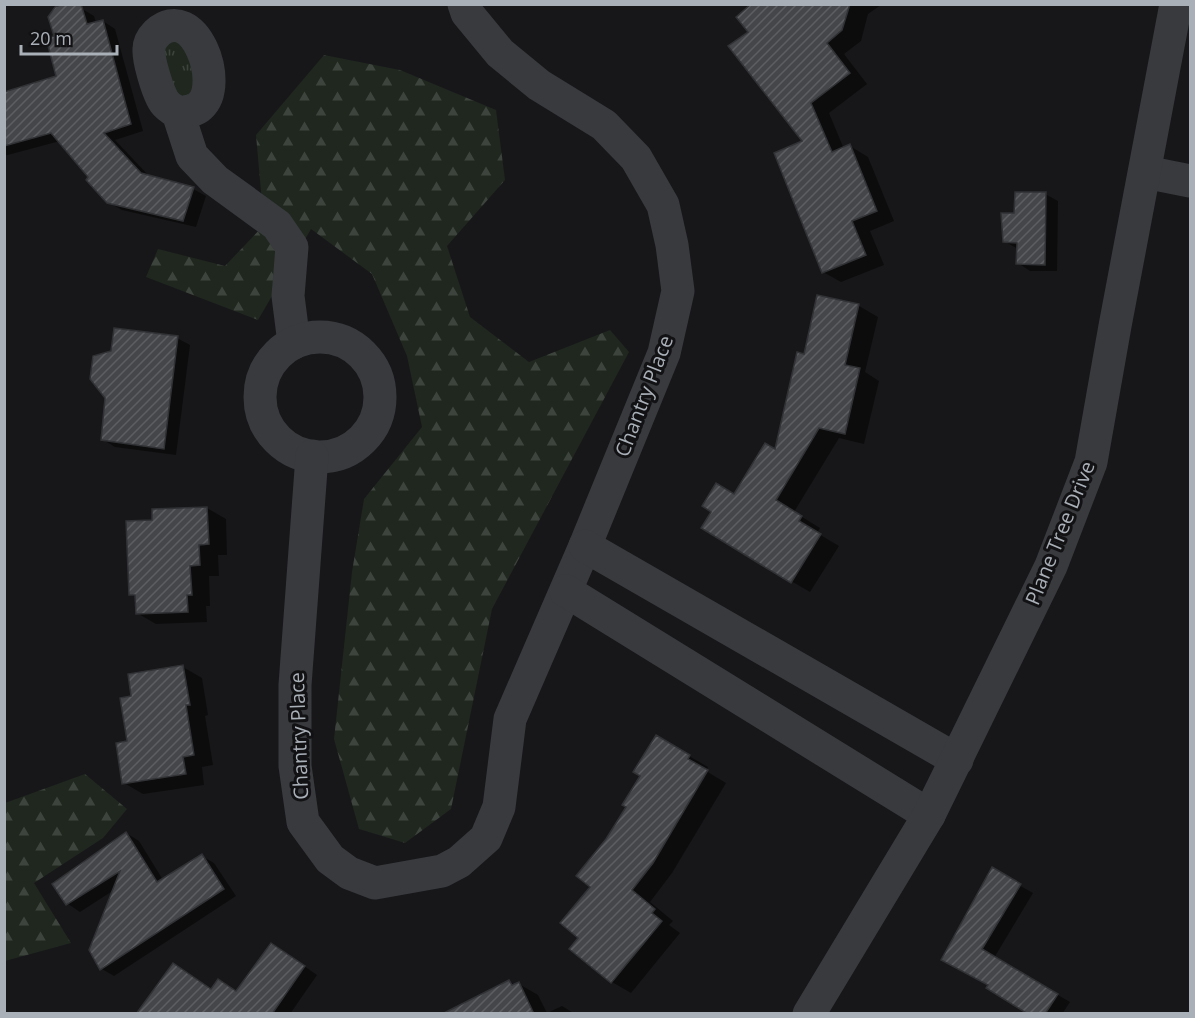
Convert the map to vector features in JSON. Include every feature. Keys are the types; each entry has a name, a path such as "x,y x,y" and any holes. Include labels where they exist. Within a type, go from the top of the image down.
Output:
{"street":[{"name":"Chantry Place","path":"312,456 295,685 295,766 303,822 330,859 349,873 375,883 442,871 459,862 486,838 499,807 510,719 585,546 664,353 678,291 672,245 663,205 636,158 604,125 539,85 500,53 467,13 464,4"},
{"name":"Plane Tree Drive","path":"809,1014 929,815 1051,566 1091,462 1176,4"},
{"path":"178,113 192,156 215,180 277,225 292,246 288,296 294,343"},
{"path":"1145,172 1191,181"},
{"path":"313,337 334,338 353,346 368,359 377,377 381,397 377,417 367,435 351,448 332,455 312,456 294,451 278,440 267,424 261,406 261,388 267,369 278,354 294,343 313,337"},
{"path":"585,546 957,760"},
{"path":"566,591 929,815"}],"green space":[{"path":"181,39 199,75 188,97 177,96 161,46"},
{"path":"324,55 400,70 496,110 505,180 447,246 470,317 529,362 610,330 629,352 492,609 451,809 405,843 359,829 334,739 352,572 364,499 422,427 407,356 372,274 311,229 258,320 146,277 158,249 225,266 264,225 256,135"},
{"path":"85,774 127,809 103,838 34,883 71,943 5,961 5,803"}],"building":[{"path":"63,4 81,4 87,24 103,20 131,124 104,133 141,173 194,187 183,221 107,203 86,180 88,177 51,133 4,146 4,92 56,76 46,38 54,36 48,17 55,7"},
{"path":"751,4 850,4 842,30 827,43 850,73 811,103 832,152 850,144 877,211 852,221 866,255 822,273 774,153 802,141 728,46 748,32 736,17"},
{"path":"1015,192 1046,192 1045,265 1016,264 1017,243 1003,242 1001,213 1014,213"},
{"path":"817,295 859,304 845,365 860,368 845,434 819,428 776,500 802,516 799,521 821,534 791,583 701,528 711,512 702,506 716,483 734,494 765,443 775,449 797,352 804,354"},
{"path":"114,328 178,336 164,449 101,440 105,398 90,379 93,356 111,351"},
{"path":"207,507 209,544 199,545 200,565 190,566 192,595 187,595 188,612 136,614 135,595 129,595 126,521 152,520 152,509"},
{"path":"183,665 190,705 186,705 194,755 183,757 186,774 122,784 116,743 127,741 120,698 131,696 128,674"},
{"path":"656,735 690,755 688,759 708,770 653,863 632,890 655,909 652,913 662,921 611,983 569,949 578,938 560,923 590,887 576,876 606,839 626,807 622,805 640,776 633,772"},
{"path":"126,832 157,882 202,854 224,889 100,970 89,950 120,871 66,905 52,884"},
{"path":"992,867 1021,884 982,949 1058,994 1045,1014 1028,1014 986,988 988,985 941,960"},
{"path":"271,943 305,966 272,1014 136,1014 173,963 211,989 218,979 236,991"},
{"path":"509,980 512,985 519,982 534,1014 442,1014"}]}
